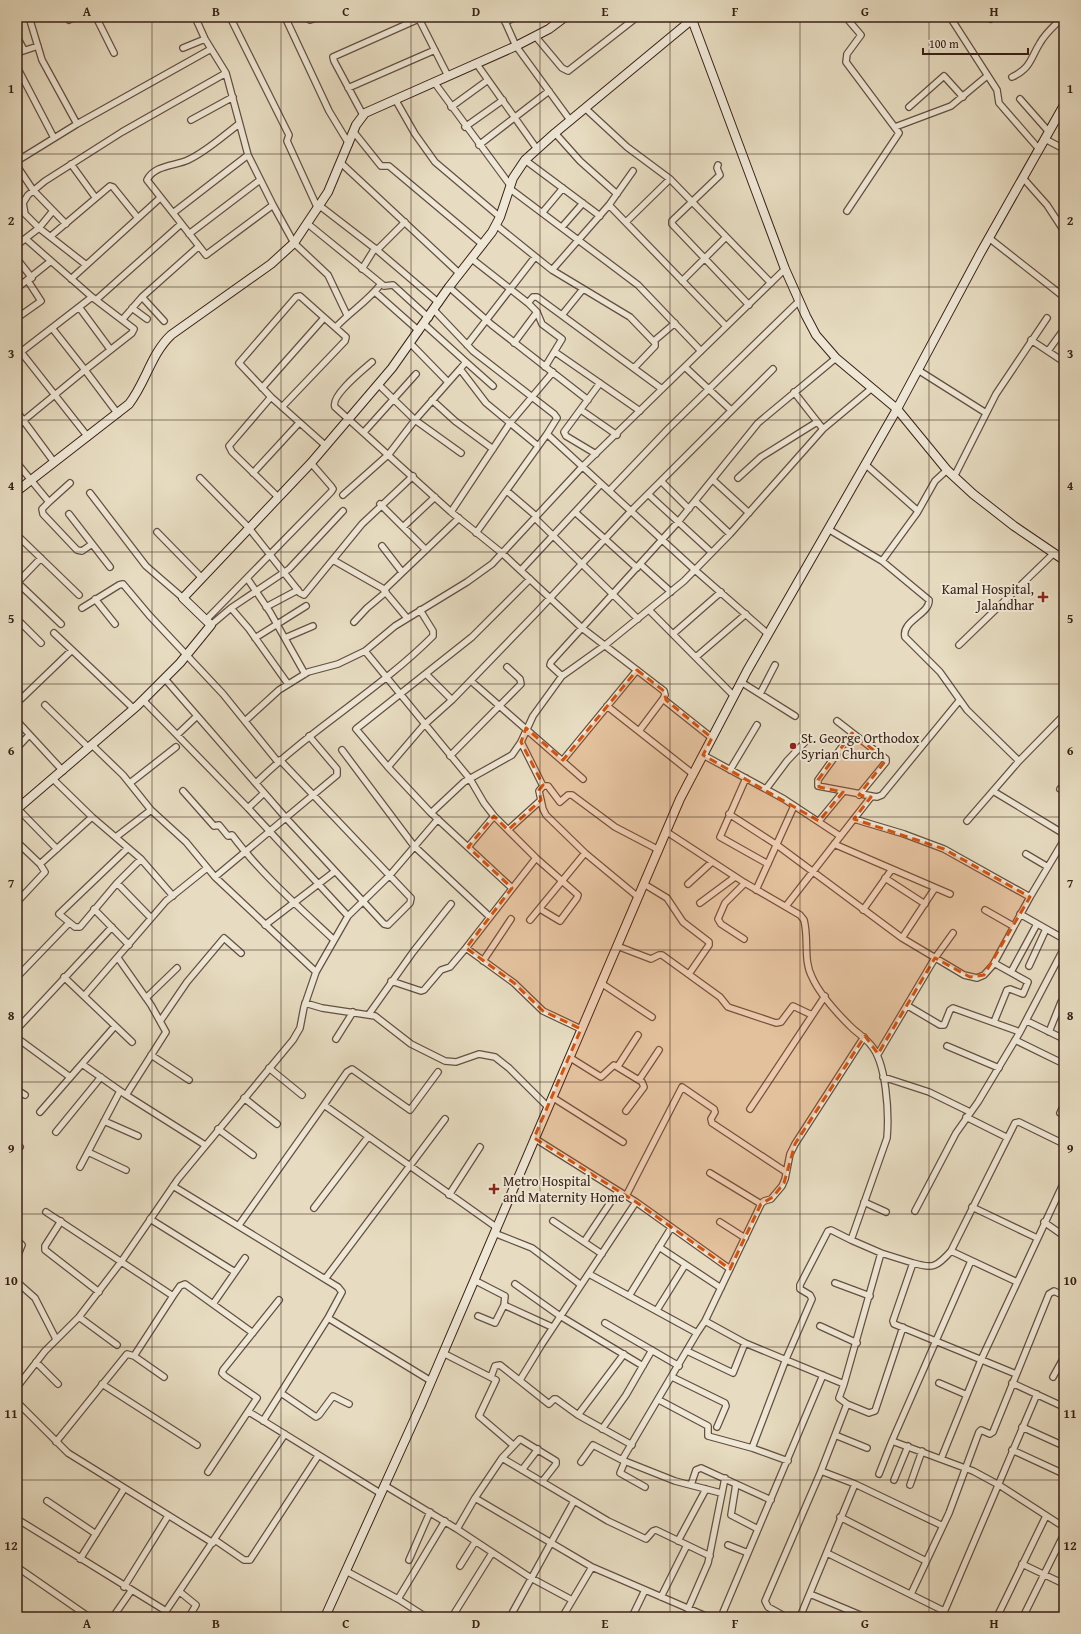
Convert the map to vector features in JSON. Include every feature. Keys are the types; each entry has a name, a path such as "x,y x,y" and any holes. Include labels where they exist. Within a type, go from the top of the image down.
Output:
{"street":[{"path":"30,17 42,60 77,124"},
{"path":"96,17 114,53"},
{"path":"195,17 205,39 226,73 248,155 260,180 294,243 328,275 347,315"},
{"path":"230,17 289,135 287,141 319,208 376,249 436,306 467,345 556,416 556,421 476,533"},
{"path":"286,17 329,111 349,144"},
{"path":"306,17 310,20 320,17"},
{"path":"516,17 504,20 516,46 570,120"},
{"path":"17,491 118,414 136,394 162,344 271,264 294,243 319,208 342,163 353,131 363,115 372,109 536,37 550,29 565,17"},
{"path":"536,37 562,68 568,71 637,17"},
{"path":"950,17 998,93 999,103 1039,149"},
{"path":"1012,77 1020,73 1030,64 1039,44 1046,34 1059,21 1059,17"},
{"path":"363,115 334,61 335,55 420,18 448,76"},
{"path":"183,598 311,463 379,385 411,344 449,287 483,245 496,225 516,171 525,160 554,133 693,18 785,269 816,335 836,358 897,409 954,477 992,510 1064,560"},
{"path":"847,211 898,136 898,131 846,62 847,54 861,35 849,21"},
{"path":"17,37 24,50"},
{"path":"182,48 205,39"},
{"path":"17,53 38,46"},
{"path":"17,161 77,124 211,49"},
{"path":"348,88 435,50"},
{"path":"476,63 537,149"},
{"path":"17,67 54,138"},
{"path":"85,264 39,228 24,211 25,198 33,190 70,164 122,132 226,73"},
{"path":"909,107 944,76 963,97"},
{"path":"895,127 951,106 987,76"},
{"path":"451,107 488,80"},
{"path":"434,82 465,127 510,187 638,285 701,351"},
{"path":"479,145 549,91"},
{"path":"191,120 233,97"},
{"path":"395,99 415,134 435,162 500,217"},
{"path":"1020,99 1047,136 1064,149"},
{"path":"465,127 503,100"},
{"path":"325,1617 431,1381 534,1138 638,897 660,850 680,799 741,682 897,409 989,238 1064,105"},
{"path":"585,108 627,147 670,179 771,283"},
{"path":"239,124 193,158 184,162 166,166 147,180 204,254 209,254 273,205"},
{"path":"353,131 382,167 389,166 483,245"},
{"path":"554,133 580,161 617,194"},
{"path":"173,213 248,155"},
{"path":"525,160 600,216"},
{"path":"342,163 460,274"},
{"path":"70,164 95,197"},
{"path":"718,165 717,168 720,175 671,222 704,259 749,305"},
{"path":"17,166 33,190 52,212 66,224"},
{"path":"552,270 600,216 634,172"},
{"path":"1023,178 1048,205 1064,231"},
{"path":"626,222 670,179"},
{"path":"189,234 260,180"},
{"path":"51,236 95,197 111,186 138,218"},
{"path":"542,213 563,188"},
{"path":"71,279 85,264 160,198"},
{"path":"562,228 582,203"},
{"path":"609,205 726,326"},
{"path":"17,244 26,239 39,228 52,212"},
{"path":"362,269 376,249 405,222"},
{"path":"88,436 55,394 19,353 80,307 94,299 180,224"},
{"path":"308,224 381,284 386,287 393,285 466,362 493,386"},
{"path":"496,225 552,270 630,317 654,341 655,346 634,368"},
{"path":"682,281 726,237"},
{"path":"989,238 1064,297"},
{"path":"17,426 134,331 94,299 26,239"},
{"path":"122,320 142,297 198,246"},
{"path":"467,345 535,257"},
{"path":"17,258 41,301 17,318"},
{"path":"472,259 528,303 537,312 542,324 562,339 545,367"},
{"path":"17,288 30,280 51,261"},
{"path":"246,721 279,690 288,684 305,674 338,664 365,651 407,618 480,574 503,554 582,467 617,435 640,410 785,269"},
{"path":"336,327 347,315 365,304 381,284"},
{"path":"449,287 486,321 588,400"},
{"path":"562,315 583,289"},
{"path":"376,292 419,331"},
{"path":"282,407 345,341 346,337 300,296 297,296 240,360 240,365 271,397 299,423 326,446"},
{"path":"528,303 532,297 536,296 662,389"},
{"path":"142,297 164,321"},
{"path":"609,492 708,389 799,301"},
{"path":"80,307 110,350"},
{"path":"132,308 147,319"},
{"path":"514,342 537,312"},
{"path":"262,388 324,318"},
{"path":"954,477 1006,376 1047,318"},
{"path":"654,341 675,323"},
{"path":"52,328 118,414"},
{"path":"1048,351 1064,329"},
{"path":"1031,340 1064,362"},
{"path":"411,344 448,382"},
{"path":"555,352 640,410"},
{"path":"562,676 550,664 678,522 758,423 836,358"},
{"path":"372,362 347,385 333,403 335,407 389,454 451,512 521,570 582,628 664,691 665,695 663,699 639,731"},
{"path":"344,495 389,454 415,420 466,362"},
{"path":"685,367 731,410"},
{"path":"460,369 486,402 538,446"},
{"path":"388,767 424,725 471,681 551,598 631,511 773,369"},
{"path":"918,370 986,413"},
{"path":"451,512 510,423 553,372"},
{"path":"364,432 416,374"},
{"path":"596,454 564,434 600,383"},
{"path":"379,385 415,420 461,453"},
{"path":"431,813 470,779 507,758 517,749 526,728 562,676 638,619 695,570 749,514 823,429 872,388"},
{"path":"794,392 823,429"},
{"path":"271,397 229,446 232,452 278,497"},
{"path":"432,400 454,421 493,450"},
{"path":"581,410 617,435"},
{"path":"17,412 54,462"},
{"path":"738,478 761,457 817,422"},
{"path":"253,473 299,423"},
{"path":"547,434 695,570 768,634"},
{"path":"17,463 49,502"},
{"path":"57,849 17,809 54,779 134,709 164,679 186,656 208,623 247,578 332,491 331,486 311,463"},
{"path":"865,464 918,511"},
{"path":"882,561 918,511 935,481 947,470"},
{"path":"200,478 249,528 298,590 302,594 305,594 380,504 413,476"},
{"path":"713,480 749,514"},
{"path":"661,481 689,509"},
{"path":"70,483 42,509 41,513 77,550 82,551 92,544"},
{"path":"521,570 601,484"},
{"path":"507,491 638,619"},
{"path":"90,493 146,566 183,598 208,623"},
{"path":"648,494 712,552"},
{"path":"403,527 435,496"},
{"path":"696,501 730,534"},
{"path":"380,504 426,550"},
{"path":"208,623 285,573 343,511"},
{"path":"575,512 605,539 671,592"},
{"path":"69,514 110,567"},
{"path":"354,622 402,572 459,518"},
{"path":"828,529 882,561 929,600 929,604 906,629 905,637 940,672 959,701 1019,761"},
{"path":"157,532 202,578"},
{"path":"17,535 79,595"},
{"path":"382,546 402,572"},
{"path":"959,645 1054,553"},
{"path":"41,558 17,582 61,624"},
{"path":"333,560 385,591 407,618"},
{"path":"247,578 276,623 305,674"},
{"path":"512,888 431,813 388,767 356,729 400,696 472,637 530,579"},
{"path":"82,608 123,584 186,656 213,682 279,761 410,896 411,900 390,924 384,924 334,872 164,679"},
{"path":"266,607 298,590"},
{"path":"673,634 721,592"},
{"path":"95,599 114,624"},
{"path":"255,638 276,623 306,606"},
{"path":"231,608 288,684"},
{"path":"256,783 308,736 385,678 434,635 420,610"},
{"path":"649,610 734,696"},
{"path":"696,657 746,614"},
{"path":"17,619 41,643"},
{"path":"285,638 313,626"},
{"path":"54,633 134,709"},
{"path":"21,699 72,650"},
{"path":"365,651 385,678 470,779 484,804 494,816 578,897 561,921 557,921 540,909"},
{"path":"760,694 776,666"},
{"path":"450,756 522,683 520,679 507,667"},
{"path":"563,760 637,670"},
{"path":"426,674 452,700"},
{"path":"471,681 583,779"},
{"path":"741,682 795,716"},
{"path":"663,699 712,738"},
{"path":"143,700 248,808 348,916"},
{"path":"852,732 817,782 819,787 877,798 882,795 959,701"},
{"path":"45,705 117,769 151,810 186,842 214,877 316,972"},
{"path":"607,706 693,774"},
{"path":"967,821 1019,761 1064,715"},
{"path":"177,735 197,716"},
{"path":"837,721 886,760 859,795"},
{"path":"17,722 63,771"},
{"path":"730,770 757,725"},
{"path":"17,748 29,736"},
{"path":"214,877 337,775 338,771 308,736"},
{"path":"521,742 543,786"},
{"path":"766,789 786,761 805,742"},
{"path":"130,784 176,747"},
{"path":"342,750 414,846 490,917"},
{"path":"703,755 766,789 819,821 840,836"},
{"path":"746,778 720,836 768,864"},
{"path":"54,779 92,817 141,859 173,896"},
{"path":"543,786 539,790 546,815 585,853 638,897"},
{"path":"543,786 548,786 560,802 568,794 572,795 615,827 660,850"},
{"path":"183,791 214,826 219,825 228,837 232,835 244,852 333,939"},
{"path":"993,791 1064,834"},
{"path":"819,821 843,792"},
{"path":"248,808 264,793"},
{"path":"786,906 870,797"},
{"path":"508,830 541,800"},
{"path":"756,890 794,806"},
{"path":"116,838 151,810"},
{"path":"729,814 776,845 902,938 964,975 977,978 989,971 1020,914 1064,840"},
{"path":"468,847 494,816"},
{"path":"40,864 92,817"},
{"path":"17,1387 36,1362 56,1339 79,1317 99,1292 122,1262 173,1186 297,1034 305,1003 316,972 333,939 348,916 361,901 390,875 438,819"},
{"path":"854,819 904,834 944,849 1030,897"},
{"path":"667,832 745,884 800,915 804,920 809,968 815,984 843,1018 878,1054 883,1077 888,1121 887,1138 851,1240"},
{"path":"17,843 40,864 45,873 17,902"},
{"path":"834,844 950,894"},
{"path":"128,848 59,914 69,923 78,928 117,883 141,859"},
{"path":"530,920 585,853"},
{"path":"1026,854 1048,867"},
{"path":"391,981 422,991 442,970 450,967 536,858"},
{"path":"688,884 712,862"},
{"path":"84,996 151,918 173,896 207,868"},
{"path":"863,910 892,869"},
{"path":"265,925 334,872"},
{"path":"700,903 735,877"},
{"path":"885,878 925,904"},
{"path":"117,883 151,918"},
{"path":"644,884 667,898 684,922 709,942 709,945 689,974"},
{"path":"744,939 720,924 718,919 725,903 745,884"},
{"path":"902,938 936,888"},
{"path":"369,1014 391,981 451,904"},
{"path":"94,909 129,945"},
{"path":"985,910 1014,926"},
{"path":"1020,914 1064,939"},
{"path":"483,961 511,919"},
{"path":"17,977 69,923"},
{"path":"1011,972 1037,924"},
{"path":"17,1029 112,927"},
{"path":"1029,966 1046,929"},
{"path":"878,1054 908,1006 935,958 953,932"},
{"path":"160,1020 187,982 222,940 226,939 241,953"},
{"path":"617,946 651,959 659,955 662,956 720,997 730,1008 776,1023 781,1022 793,1006 812,1015"},
{"path":"466,948 514,983 543,1011 581,1030"},
{"path":"916,1212 966,1117 999,1068 1027,1021 1064,948"},
{"path":"118,958 146,998 166,1032 126,1095"},
{"path":"994,963 1028,982 1025,992 1021,994 1010,989 1007,990 994,1022"},
{"path":"146,998 177,968"},
{"path":"64,977 132,1042"},
{"path":"601,983 652,1017"},
{"path":"750,1109 825,996"},
{"path":"1049,1032 1061,1002"},
{"path":"305,1003 322,1008 369,1014 381,1020 411,1044 445,1061 456,1062 479,1054 495,1057 509,1068 548,1107"},
{"path":"908,1006 942,1025 952,1008 1020,1032"},
{"path":"336,1039 353,1012"},
{"path":"1027,1021 1064,1039"},
{"path":"40,1112 115,1026"},
{"path":"618,1066 638,1035"},
{"path":"17,1038 70,1077"},
{"path":"645,1487 620,1472 624,1460 705,1321 761,1204 773,1197 784,1183 790,1154 795,1144 864,1038"},
{"path":"1016,1040 1060,1062"},
{"path":"947,1046 999,1068"},
{"path":"639,1080 659,1050"},
{"path":"151,1055 189,1080"},
{"path":"569,1057 601,1077 613,1065 618,1066 639,1080 644,1087 626,1110"},
{"path":"82,1064 126,1095 205,1145"},
{"path":"269,1068 302,1095"},
{"path":"239,1225 347,1072 352,1069 410,1110 438,1072"},
{"path":"56,1132 101,1077"},
{"path":"883,1077 929,1092 970,1112"},
{"path":"626,1196 682,1087 714,1109 715,1112 711,1119 712,1122 786,1172"},
{"path":"17,1090 25,1095"},
{"path":"80,1167 120,1091"},
{"path":"552,1097 623,1142"},
{"path":"244,1098 278,1124"},
{"path":"1060,1113 1064,1104"},
{"path":"324,1105 495,1230 532,1248 581,1285"},
{"path":"966,1117 1006,1137"},
{"path":"325,1279 445,1119"},
{"path":"104,1122 138,1136"},
{"path":"752,1448 786,1359 812,1299 810,1295 800,1288 800,1285 827,1232 830,1230 881,1253 927,1267 934,1267 951,1251 1006,1137 1017,1122 1064,1144"},
{"path":"218,1129 253,1155"},
{"path":"314,1208 368,1137"},
{"path":"534,1138 636,1202 730,1269"},
{"path":"448,1195 480,1147"},
{"path":"88,1152 126,1170"},
{"path":"710,1172 761,1204"},
{"path":"941,1459 981,1360 1036,1238 1063,1185"},
{"path":"173,1186 338,1287 342,1292 328,1318 263,1421"},
{"path":"584,1242 618,1191"},
{"path":"520,1380 552,1328 636,1202"},
{"path":"864,1202 886,1212"},
{"path":"972,1207 1036,1238"},
{"path":"46,1212 173,1296"},
{"path":"150,1220 235,1272"},
{"path":"61,1221 45,1246 45,1250 99,1292"},
{"path":"553,1221 602,1254"},
{"path":"720,1222 745,1238"},
{"path":"1044,1222 1064,1236"},
{"path":"629,1296 671,1228"},
{"path":"17,1240 22,1245 17,1257"},
{"path":"659,1248 720,1288"},
{"path":"951,1251 1017,1282"},
{"path":"881,1253 857,1344 839,1398 846,1404 869,1413 875,1411 903,1328"},
{"path":"213,1304 245,1258"},
{"path":"879,1474 971,1261"},
{"path":"913,1263 893,1321 894,1324 1016,1374"},
{"path":"657,1310 685,1265"},
{"path":"589,1274 697,1333"},
{"path":"474,1280 505,1296 504,1305 495,1323 478,1316"},
{"path":"17,1282 35,1298 56,1339"},
{"path":"835,1283 870,1296"},
{"path":"134,1356 173,1296 184,1284 253,1333"},
{"path":"515,1284 560,1316 643,1366"},
{"path":"911,1594 943,1526 980,1431 990,1434 993,1432 1049,1294 1054,1291 1064,1296"},
{"path":"208,1472 249,1412 256,1397 225,1376 222,1372 280,1300"},
{"path":"504,1305 552,1328"},
{"path":"79,1317 117,1345"},
{"path":"328,1318 431,1381"},
{"path":"705,1321 745,1342 844,1384"},
{"path":"606,1323 679,1366"},
{"path":"820,1326 857,1344"},
{"path":"687,1351 733,1373 745,1342"},
{"path":"602,1429 652,1350"},
{"path":"443,1353 491,1377 496,1381 479,1416 513,1445"},
{"path":"56,1442 124,1356 130,1354 134,1356 164,1377"},
{"path":"578,1415 624,1354"},
{"path":"1053,1377 1064,1357"},
{"path":"36,1362 58,1384"},
{"path":"491,1377 495,1366 498,1365 536,1392 547,1403 549,1404 555,1399 578,1415 632,1445"},
{"path":"721,1617 823,1375"},
{"path":"672,1377 725,1403 726,1406 717,1427"},
{"path":"939,1383 966,1396"},
{"path":"1012,1383 1064,1407"},
{"path":"102,1384 197,1445"},
{"path":"281,1393 316,1417 320,1415 333,1396 349,1404"},
{"path":"827,1553 911,1594 943,1614 1037,1394"},
{"path":"659,1400 708,1426 707,1436 752,1448 788,1461"},
{"path":"17,1402 56,1442 79,1462 244,1560 250,1560 318,1456"},
{"path":"786,1617 768,1607 765,1601 821,1471 846,1404"},
{"path":"249,1412 380,1493"},
{"path":"1022,1427 1064,1446"},
{"path":"17,1519 164,1612 168,1610 285,1434"},
{"path":"835,1435 867,1448"},
{"path":"457,1529 475,1498 502,1458 520,1439 538,1449 556,1462 542,1482"},
{"path":"892,1441 966,1468 999,1485 1064,1527"},
{"path":"581,1462 593,1445 624,1460 675,1481 721,1493"},
{"path":"894,1480 908,1446"},
{"path":"522,1470 538,1449"},
{"path":"1012,1450 1064,1474"},
{"path":"910,1485 922,1451"},
{"path":"502,1458 608,1521 645,1539 649,1538 654,1530 710,1556"},
{"path":"691,1485 698,1468 725,1478 771,1500"},
{"path":"821,1471 855,1484 943,1526"},
{"path":"688,1609 706,1570 710,1556 725,1478"},
{"path":"736,1484 731,1515 758,1529"},
{"path":"800,1617 827,1553 840,1517 855,1484"},
{"path":"384,1485 445,1521 531,1578 572,1600"},
{"path":"80,1559 124,1489"},
{"path":"678,1541 706,1489"},
{"path":"475,1498 592,1567 708,1617"},
{"path":"47,1501 96,1534"},
{"path":"510,1617 574,1501"},
{"path":"409,1560 430,1512"},
{"path":"124,1586 168,1516"},
{"path":"997,1617 1046,1516"},
{"path":"840,1517 926,1561"},
{"path":"398,1599 445,1521"},
{"path":"1023,1617 1064,1534"},
{"path":"460,1566 475,1542"},
{"path":"661,1597 687,1545"},
{"path":"728,1545 748,1553"},
{"path":"452,1617 492,1553"},
{"path":"1022,1564 1064,1584"},
{"path":"17,1567 89,1617"},
{"path":"566,1617 563,1616 592,1567"},
{"path":"346,1571 398,1599 426,1617"},
{"path":"632,1617 645,1590"},
{"path":"113,1617 131,1591"},
{"path":"180,1592 196,1605 189,1617"},
{"path":"810,1594 866,1617"},
{"path":"17,1614 21,1617"}],"highlighted area":[{"path":"637,670 664,691 666,700 712,738 703,755 819,821 843,792 819,787 818,780 852,733 886,760 859,795 871,797 854,819 944,849 1030,897 984,975 970,977 935,958 878,1054 865,1036 795,1144 784,1183 773,1197 761,1204 730,1269 636,1202 534,1138 581,1029 543,1011 514,983 466,948 512,888 468,847 494,816 508,830 541,800 539,790 543,785 521,742 526,728 563,760"}],"place":[{"name":"Kamal Hospital, Jalandhar","path":"1043,597"},
{"name":"St. George Orthodox Syrian Church","path":"793,746"},
{"name":"Metro Hospital and Maternity Home","path":"494,1189"}]}
